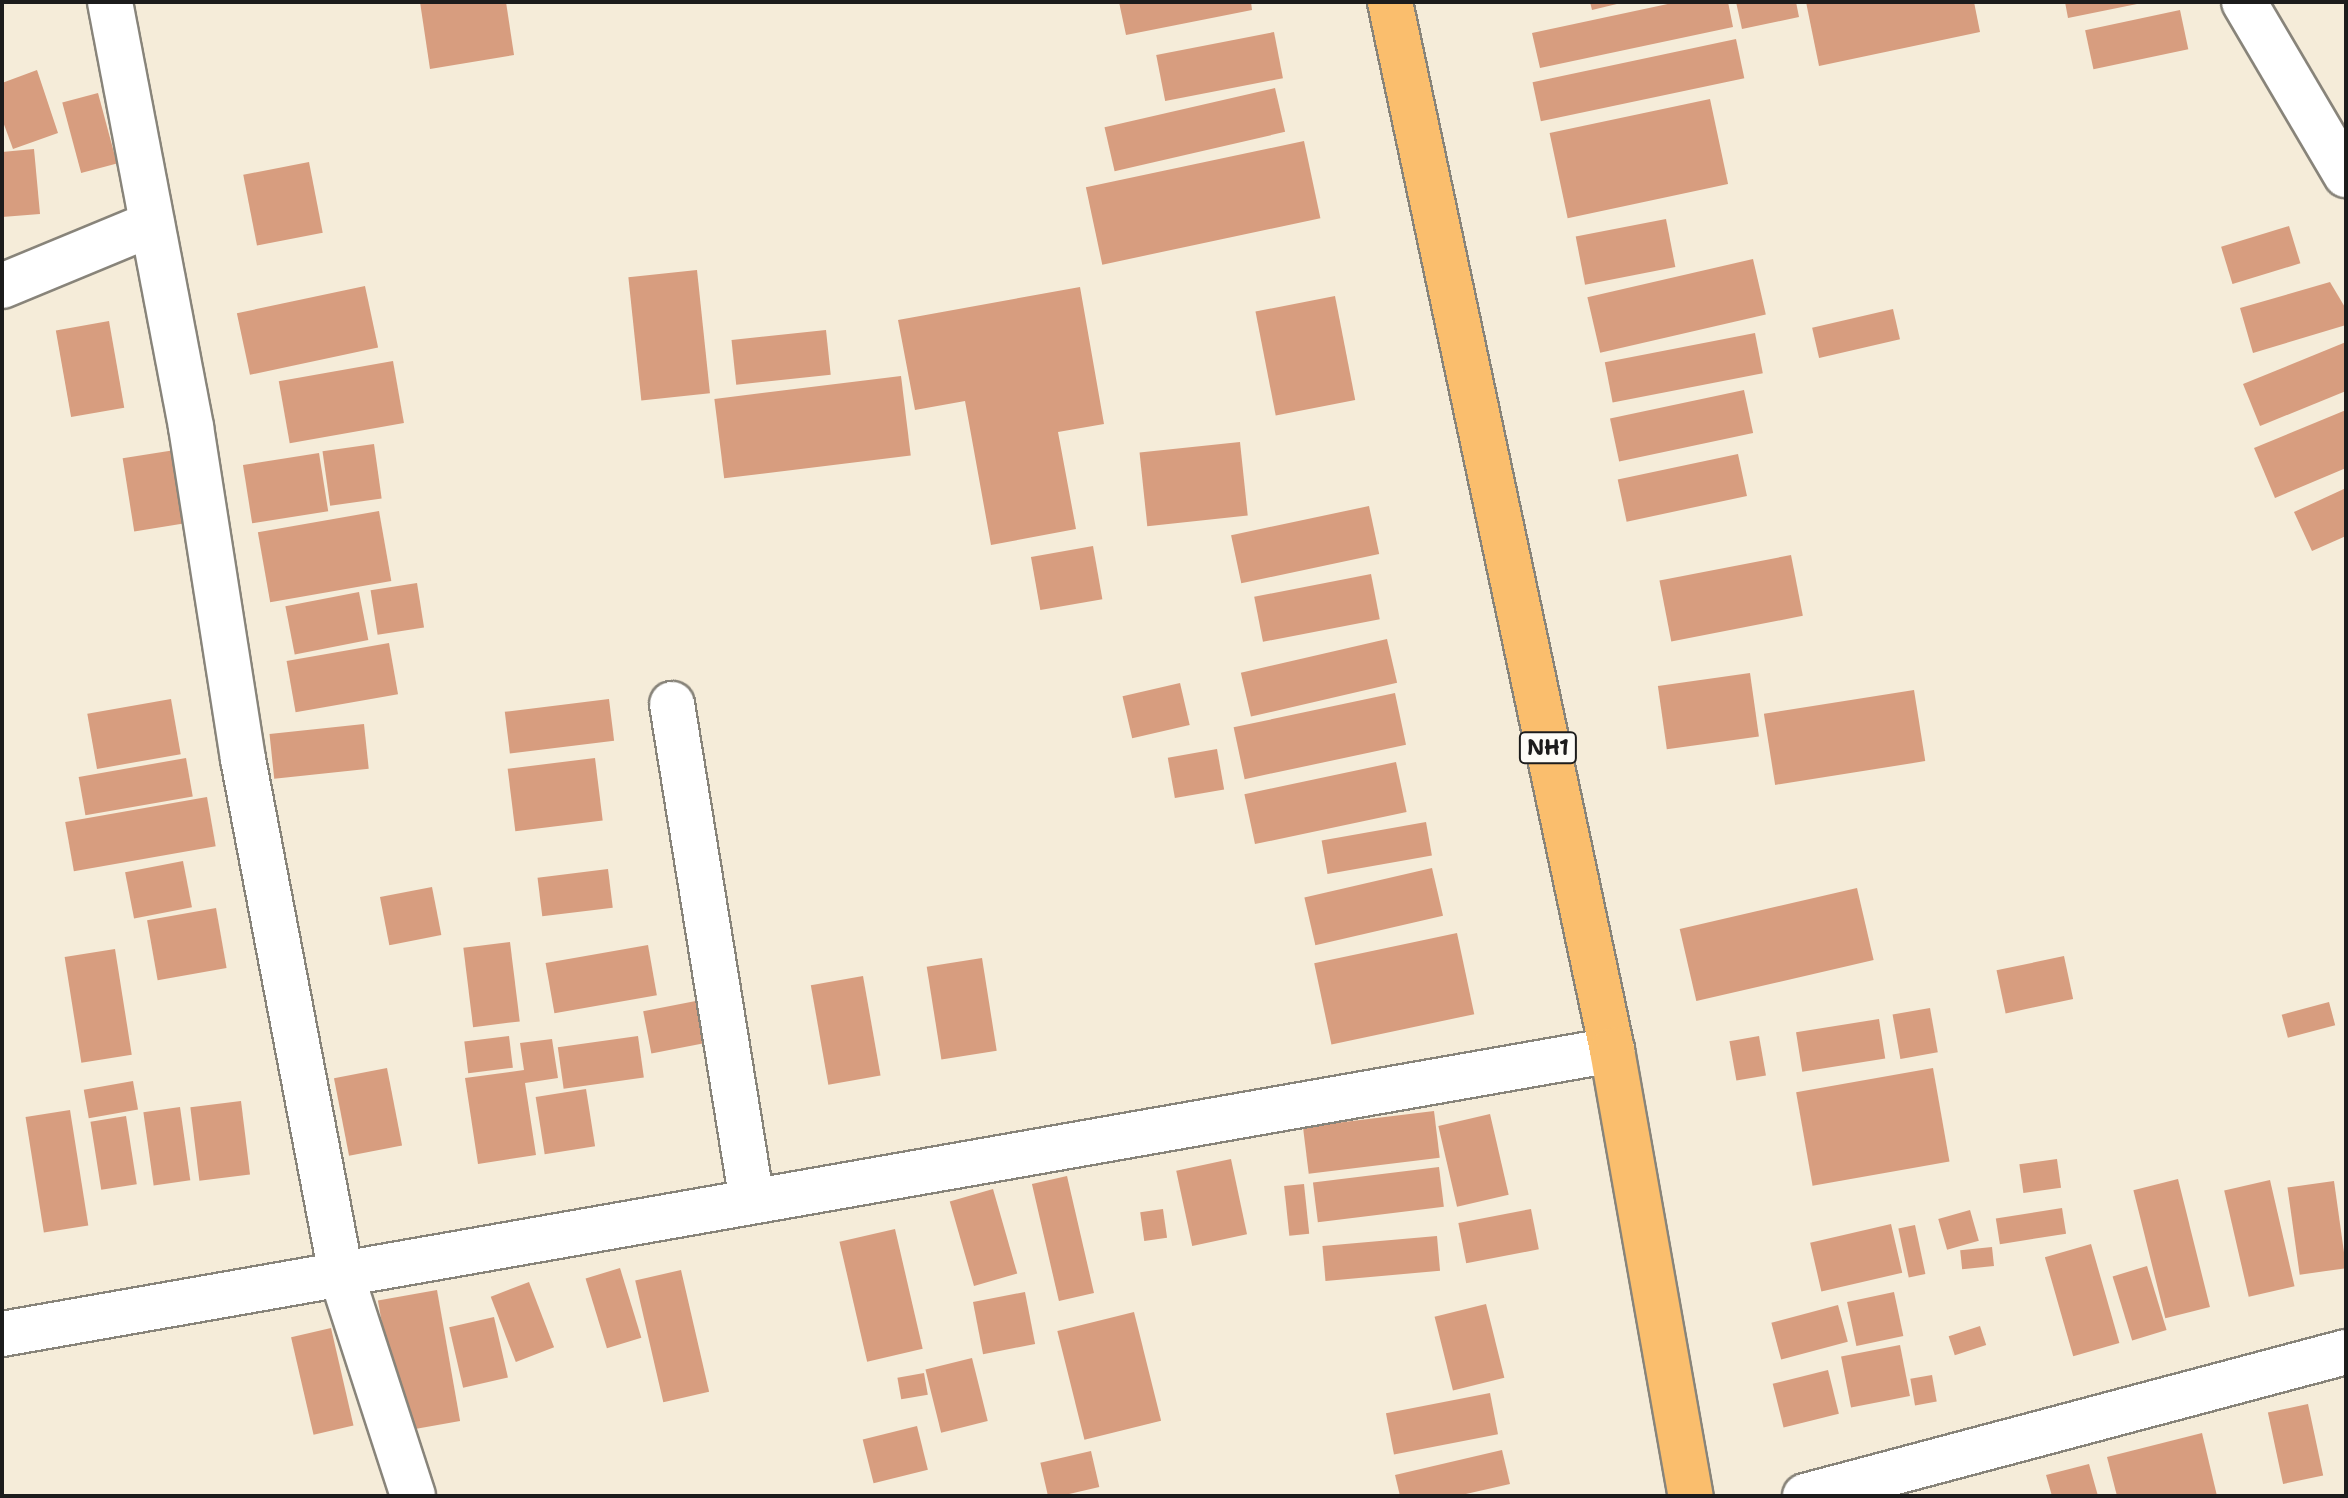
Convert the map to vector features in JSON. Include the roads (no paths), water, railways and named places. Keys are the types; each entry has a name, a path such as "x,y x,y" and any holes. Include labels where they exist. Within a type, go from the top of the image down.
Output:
{"highway":[{"name":"NH1","path":"1390,2 1612,1050 1691,1496"}],"street":[{"path":"110,2 191,427 243,759 341,1274 413,1496"},
{"path":"2244,2 2346,175"},
{"path":"2,286 152,224"},
{"path":"672,704 752,1202"},
{"path":"2,1334 1612,1050"},
{"path":"1805,1496 2346,1352"}]}
